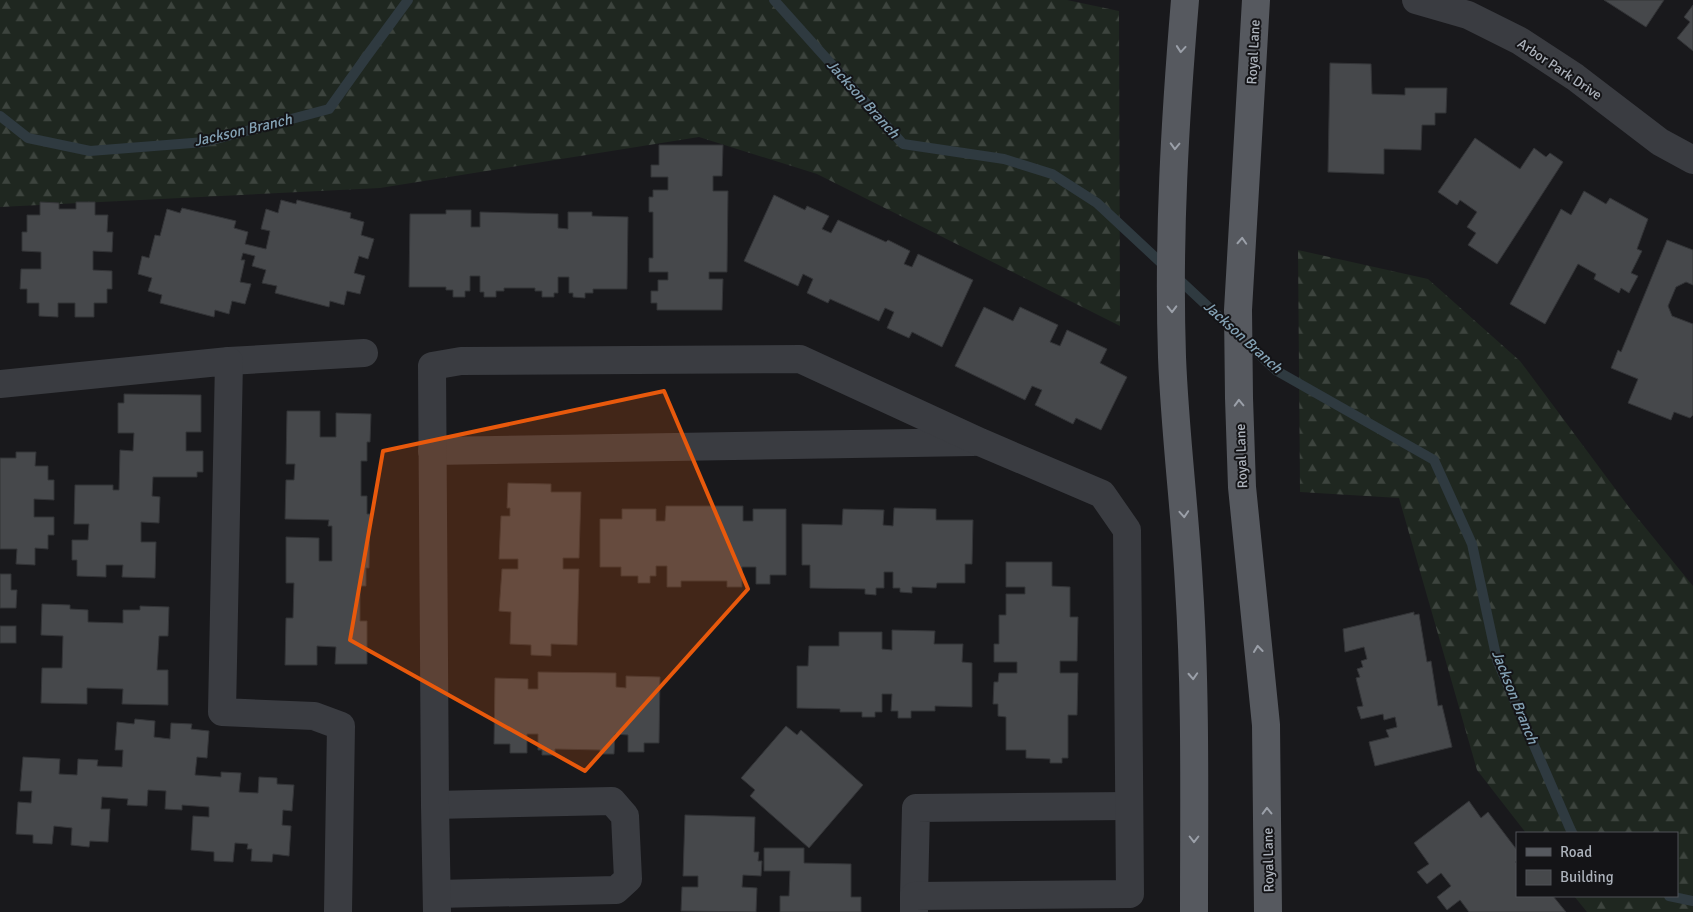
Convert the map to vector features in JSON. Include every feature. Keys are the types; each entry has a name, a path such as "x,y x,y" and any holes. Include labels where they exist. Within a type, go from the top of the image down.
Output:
{"main road":[{"path":"1185,0 1177,98 1171,240 1172,358 1189,586 1194,694 1194,912"},
{"name":"Royal Lane","path":"1256,0 1238,310 1239,398 1242,487 1266,725 1268,912"}],"street":[{"name":"Arbor Park Drive","path":"1416,0 1468,15 1520,42 1575,77 1660,142 1693,160"},
{"path":"0,384 229,361 364,353"},
{"path":"435,805 612,800 625,816 628,879 616,890 437,903 435,805 432,366 461,361 800,359 980,442 1102,494 1127,530 1130,806 1130,894 914,904 916,808 1130,806"},
{"path":"229,361 222,712 314,716 340,726 338,912"},
{"path":"432,452 980,442"}],"highlighted area":[{"path":"664,391 748,589 585,771 350,640 383,451"}],"green space":[{"path":"0,0 1067,0 1119,11 1120,326 817,174 699,137 380,188 0,207"},
{"path":"1298,250 1428,279 1520,361 1631,510 1693,586 1693,912 1587,912 1575,897 1678,897 1678,832 1525,832 1477,770 1399,498 1300,492"}],"building":[{"path":"1604,0 1664,0 1646,27"},
{"path":"1693,5 1693,51 1677,38 1690,22 1684,17"},
{"path":"1330,63 1371,64 1372,94 1405,95 1405,88 1447,88 1446,113 1435,113 1435,125 1422,125 1421,150 1384,149 1384,174 1328,172"},
{"path":"1475,138 1520,169 1534,148 1546,157 1550,153 1563,162 1497,264 1468,245 1476,233 1467,227 1477,212 1460,200 1457,205 1438,192"},
{"path":"659,145 723,145 722,176 713,176 713,191 728,191 727,272 709,272 709,279 723,279 722,310 657,310 657,303 651,303 651,291 658,291 658,280 668,280 668,272 649,272 649,258 653,258 653,212 649,212 649,197 653,197 653,190 668,190 668,177 651,177 651,165 659,165"},
{"path":"1584,191 1606,204 1610,198 1648,219 1637,249 1642,251 1631,273 1638,276 1629,293 1621,288 1619,293 1594,279 1596,274 1578,264 1545,324 1510,304 1561,209 1571,215"},
{"path":"774,195 805,210 807,206 829,216 822,229 831,233 838,220 910,251 904,264 912,267 918,254 973,280 942,347 912,332 909,338 887,328 894,312 885,308 879,321 830,299 828,303 807,293 813,279 803,274 798,286 744,261"},
{"path":"281,200 296,204 297,200 351,213 350,218 364,222 361,235 374,239 368,259 359,256 354,273 365,276 360,294 347,291 344,305 330,301 329,307 275,293 277,286 262,283 266,270 252,266 255,256 243,253 241,260 245,260 240,282 251,284 245,304 232,301 229,314 215,310 214,317 160,303 162,295 148,291 152,278 138,274 142,256 149,258 155,235 160,236 167,209 180,213 182,208 236,221 234,228 248,232 245,244 266,249 270,231 261,229 266,209 278,213"},
{"path":"40,202 59,203 59,209 76,209 76,202 95,202 95,215 108,215 107,232 113,232 112,252 93,251 93,270 112,271 112,289 107,289 107,303 94,303 94,317 75,317 75,303 58,303 58,317 39,316 39,303 27,303 27,289 20,289 21,269 41,269 41,252 22,251 22,232 27,232 27,215 40,215"},
{"path":"446,210 471,210 471,227 480,227 480,212 558,214 558,228 568,229 568,212 592,212 592,216 628,217 627,289 593,289 593,293 585,293 585,298 573,297 573,293 569,293 569,277 558,277 558,293 554,293 554,297 542,297 542,291 535,291 535,288 504,288 504,291 496,291 496,297 484,297 484,292 480,292 480,276 470,276 470,291 465,291 465,297 453,297 453,290 446,290 446,287 409,287 410,214 446,214"},
{"path":"1667,240 1693,250 1693,285 1686,282 1676,287 1668,306 1672,316 1693,324 1693,415 1690,418 1674,412 1671,420 1628,403 1638,379 1611,368 1618,350 1621,352"},
{"path":"984,307 1013,321 1020,307 1058,325 1050,342 1060,346 1067,330 1107,349 1100,363 1127,377 1101,430 1076,418 1073,424 1035,405 1042,390 1032,386 1025,400 955,366"},
{"path":"124,394 201,395 201,432 186,432 186,451 203,451 203,472 197,472 197,477 153,477 152,496 160,497 159,523 141,522 141,542 156,542 155,578 122,577 123,565 106,565 106,577 77,576 77,560 72,560 72,540 88,540 89,524 74,524 75,485 113,485 113,490 119,490 120,450 133,451 134,433 118,433 118,403 124,403"},
{"path":"287,411 320,411 320,437 336,437 336,413 371,414 370,442 367,442 367,461 361,461 361,496 367,496 367,514 370,514 369,568 366,568 366,586 360,586 360,621 367,621 367,664 335,664 336,647 317,646 317,665 285,665 286,618 293,618 294,583 286,583 286,537 319,538 319,561 332,561 332,526 328,526 329,520 285,519 286,480 294,480 295,464 286,464"},
{"path":"16,452 36,452 35,466 48,466 48,480 54,480 54,500 34,499 34,517 54,517 54,535 48,535 48,549 35,548 35,565 16,564 17,549 0,549 0,458 16,458"},
{"path":"508,483 551,484 551,492 581,492 579,558 563,558 563,569 579,569 577,645 551,644 551,656 531,655 531,645 510,644 511,612 499,611 502,569 518,569 518,559 499,559 501,516 510,516 510,508 507,508"},
{"path":"666,506 743,506 743,521 753,521 753,509 786,509 786,575 770,575 770,584 756,584 756,567 742,567 742,587 727,587 727,581 681,581 681,587 667,587 667,566 656,566 656,576 650,576 650,583 638,583 638,576 621,576 621,567 600,567 600,519 622,519 622,509 656,509 656,521 665,521"},
{"path":"894,508 936,509 936,520 973,520 972,564 965,564 965,583 937,583 936,588 912,587 912,593 900,592 900,588 893,588 893,572 884,572 884,588 876,588 876,595 865,594 865,589 810,588 810,565 802,565 802,524 842,525 843,509 884,510 883,525 893,526"},
{"path":"1006,562 1052,562 1052,586 1070,587 1070,617 1078,617 1077,661 1060,661 1060,673 1078,673 1077,715 1068,715 1068,758 1062,758 1062,763 1050,763 1050,759 1026,758 1026,750 1006,750 1006,717 998,716 998,704 993,704 994,682 998,682 999,673 1017,673 1017,662 994,662 994,644 999,644 999,615 1006,615 1006,594 1025,594 1025,587 1006,587"},
{"path":"0,574 11,574 11,590 17,590 16,608 0,608"},
{"path":"42,604 70,605 70,609 88,610 88,622 123,623 123,610 140,610 140,606 169,607 168,636 159,636 157,670 168,670 168,705 122,704 123,689 87,688 87,704 41,703 42,668 62,668 63,636 41,635"},
{"path":"1414,612 1414,615 1419,614 1427,662 1431,661 1438,706 1442,705 1452,747 1375,766 1369,742 1389,737 1386,730 1397,727 1395,717 1384,720 1383,714 1361,719 1357,707 1363,706 1356,678 1360,677 1357,669 1363,667 1361,661 1367,659 1364,647 1345,652 1343,629"},
{"path":"0,626 16,626 16,643 0,643"},
{"path":"892,630 935,631 934,644 963,644 962,662 972,663 972,707 935,706 935,711 911,711 911,718 898,718 898,711 891,711 892,694 882,694 882,712 875,712 875,717 862,717 862,712 840,712 840,709 797,708 797,666 808,666 809,646 839,646 839,632 882,632 882,649 892,650"},
{"path":"538,672 616,673 616,687 626,688 626,676 660,677 659,743 644,743 644,752 628,752 628,735 615,734 614,754 600,754 600,750 555,749 555,755 542,755 542,750 538,750 538,734 527,734 527,753 510,753 510,744 494,744 495,678 528,679 528,689 538,689"},
{"path":"135,719 155,721 154,737 170,739 171,723 192,724 191,729 209,731 207,758 197,757 195,775 221,777 221,772 241,773 239,792 258,793 259,777 277,778 277,784 294,785 292,811 283,810 282,825 291,826 289,856 273,854 272,862 251,861 252,849 247,849 248,844 235,843 233,862 214,861 214,852 191,850 193,816 209,817 209,807 182,805 182,810 165,809 166,791 148,790 147,806 127,805 128,799 102,797 101,809 110,809 108,842 90,841 89,847 71,845 72,828 54,826 52,844 33,843 33,835 16,834 18,802 31,803 32,791 20,791 23,757 60,759 59,774 77,775 78,759 98,760 97,766 122,767 123,750 115,750 117,722 134,724"},
{"path":"786,726 797,735 801,730 863,785 809,848 750,796 755,790 741,778"},
{"path":"1469,801 1481,818 1488,812 1516,849 1516,897 1554,897 1566,912 1469,912 1460,900 1447,910 1437,897 1451,886 1441,873 1427,884 1417,872 1429,864 1414,843"},
{"path":"685,815 755,817 754,852 759,852 758,861 762,861 761,876 743,875 742,887 757,888 756,912 681,911 682,887 698,887 698,876 683,876"},
{"path":"764,848 804,848 804,863 851,864 851,897 861,897 861,912 780,912 780,896 789,896 790,871 764,871"}],"waterway":[{"name":"Jackson Branch","path":"0,116 28,138 90,151 205,142 329,109 408,0"},
{"name":"Jackson Branch","path":"774,0 903,144 1004,159 1052,174 1097,203 1277,371 1434,460 1472,544 1497,660 1572,832"},
{"name":"Jackson Branch","path":"1674,897 1693,901"}]}
